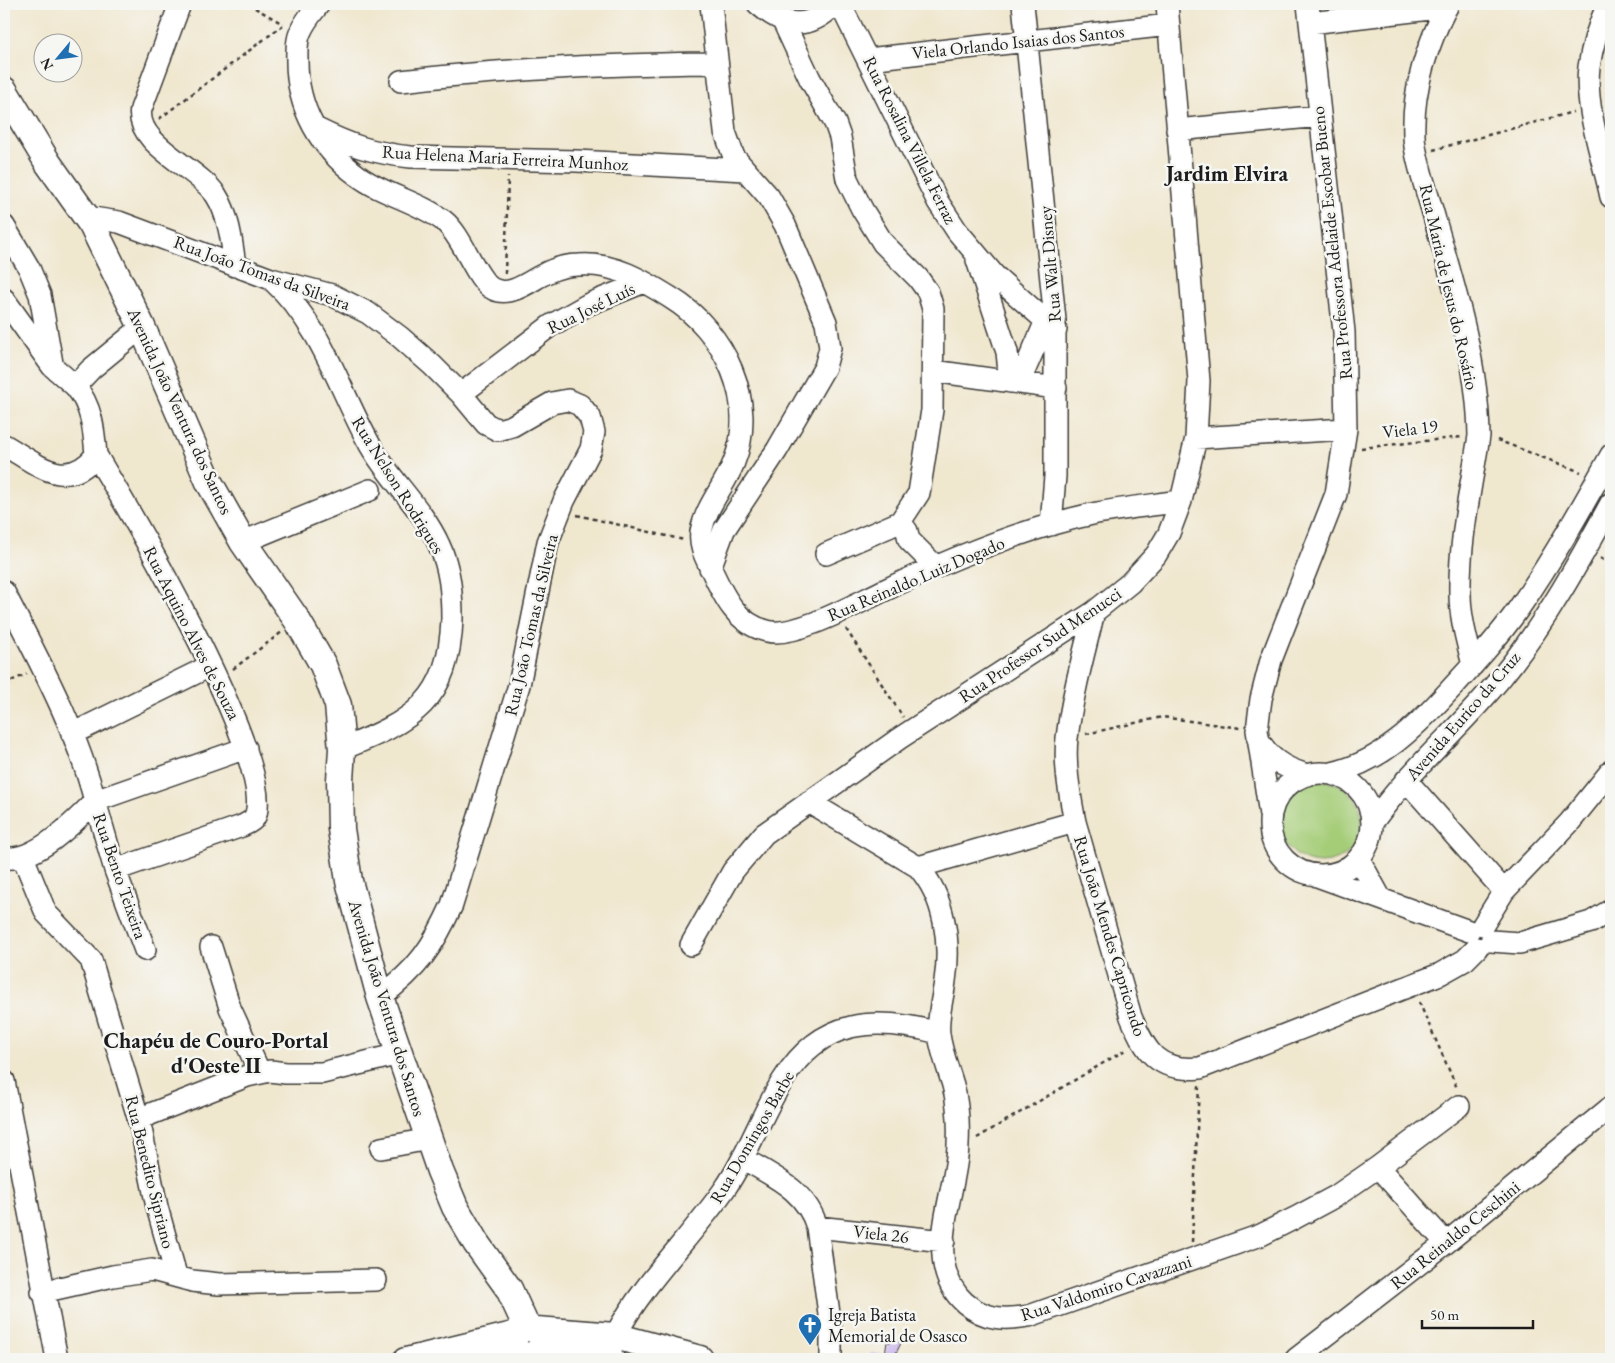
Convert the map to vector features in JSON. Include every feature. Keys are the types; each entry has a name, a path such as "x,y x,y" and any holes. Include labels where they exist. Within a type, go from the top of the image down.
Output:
{"main road":[{"name":"Avenida João Ventura dos Santos","path":"4,90 48,163 86,217 109,257 142,327 209,482 243,542 297,620 323,665 338,704 342,749 340,780 341,829 349,881 380,997 455,1208 509,1289 528,1340"},
{"path":"528,1340 700,1359"}],"street":[{"path":"180,4 139,117 144,131 160,147 202,178 216,196 232,239 236,266"},
{"path":"319,4 291,29 302,98 312,127 337,159 357,176 376,188 424,209 446,222 460,238 485,281 493,289 519,288 562,267 583,264 602,266 644,282"},
{"path":"710,568 724,530 777,450 825,367 830,348 826,322 785,225 769,197 734,157 725,132 711,4"},
{"path":"758,4 772,16 783,21 798,23 815,20 835,4"},
{"name":"Rua Rosalina Villela Ferraz","path":"840,4 938,202 974,253 994,275 1051,325"},
{"name":"Rua Walt Disney","path":"1023,4 1056,388 1055,476 1051,525"},
{"path":"1608,4 1599,24 1589,68 1591,106 1611,197"},
{"path":"1309,13 1448,6"},
{"name":"Rua Maria de Jesus do Rosário","path":"1448,6 1418,83 1414,111 1414,138 1449,268 1471,365 1479,436 1462,557 1460,594 1464,630 1473,665"},
{"name":"Rua Professora Adelaide Escobar Bueno","path":"1270,815 1257,734 1261,699 1271,660 1336,494 1346,429 1344,332 1309,13"},
{"name":"Viela Orlando Isaias dos Santos","path":"868,58 1027,42 1168,14"},
{"name":"Rua Professor Sud Menucci","path":"691,945 733,872 764,834 912,731 1094,612 1130,583 1156,555 1168,533 1181,501 1196,438 1199,381 1168,14"},
{"path":"783,21 810,79 835,123 840,137 847,179 872,228 894,256 918,278 928,292 933,310 932,410 919,493 900,522 826,554"},
{"path":"401,81 474,73 557,68 634,64 717,63"},
{"path":"1178,130 1320,116"},
{"name":"Rua Helena Maria Ferreira Munhoz","path":"312,127 350,146 384,154 411,157 689,166 745,170"},
{"name":"Rua João Tomas da Silveira","path":"86,217 118,222 271,279 332,296 368,313 400,336 461,394 486,424 498,430 512,426 552,403 568,400 580,405 590,417 594,432 591,449 560,511 548,542 519,685 452,904 437,938 421,961 401,982 380,997"},
{"path":"4,226 29,268 40,295 52,366"},
{"path":"974,253 1007,352 1015,383"},
{"name":"Rua Nelson Rodrigues","path":"271,279 304,314 322,344 353,413 371,447 439,544 449,571 452,601 451,642 445,669 433,693 413,713 381,734 342,749"},
{"name":"Rua José Luís","path":"461,394 550,326 589,304 644,282 678,303 704,325 722,352 737,381 744,409 742,437 733,465 705,517 700,544"},
{"path":"4,298 52,366 83,395 92,414 96,455 90,464 78,472 67,475 51,473 4,445"},
{"path":"1015,383 1051,325"},
{"path":"75,386 91,369 142,327"},
{"path":"933,371 1056,388"},
{"path":"1196,438 1346,429"},
{"name":"Rua Aquino Alves de Souza","path":"96,455 156,560 235,718 246,748 257,798 256,814 252,821 228,832 116,870"},
{"name":"Avenida Eurico da Cruz","path":"1332,773 1367,762 1385,750 1418,724 1473,665 1519,609 1553,556 1611,455"},
{"path":"243,542 370,490"},
{"name":"Rua Reinaldo Luiz Dogado","path":"710,568 723,596 739,616 754,627 771,633 809,625 936,567 1051,525 1096,514 1181,501"},
{"name":"Avenida Eurico da Cruz","path":"1372,822 1406,780 1504,674 1539,625 1611,503"},
{"path":"900,522 907,531 910,540 936,567"},
{"path":"700,544 710,568"},
{"name":"Rua Bento Teixeira","path":"4,592 42,668 88,774 116,870 145,950"},
{"name":"Rua João Mendes Capricondo","path":"1094,612 1067,738 1066,767 1074,822 1131,1017 1141,1041 1155,1059 1170,1067 1200,1068 1440,974 1465,960 1504,891 1569,823 1611,770"},
{"path":"72,734 213,674"},
{"path":"1257,734 1266,753 1278,763 1304,774"},
{"path":"13,858 44,845 80,816 95,801 246,748"},
{"path":"1315,875 1339,872 1359,859 1371,836 1372,822 1369,806 1361,791 1348,780 1332,773 1304,774 1288,784 1276,798 1270,815 1269,829 1272,843 1280,855 1302,872 1315,875 1480,936 1520,943 1591,922 1611,910"},
{"path":"1406,780 1504,891"},
{"name":"Rua Valdomiro Cavazzani","path":"809,802 856,831 903,856 918,867 927,877 936,895 944,923 947,947 946,974 939,1033 954,1087 959,1122 958,1148 948,1202 944,1262 948,1281 958,1296 973,1310 992,1318 1008,1319 1029,1316 1262,1235 1336,1196 1459,1106"},
{"path":"918,867 1074,822"},
{"name":"Rua Benedito Sipriano","path":"13,858 46,913 91,960 138,1119 157,1206 176,1275"},
{"path":"1359,859 1381,899"},
{"path":"211,947 230,1008 260,1073"},
{"name":"Rua Domingos Barbe","path":"613,1348 642,1293 710,1208 744,1159 783,1079 813,1045 834,1031 855,1025 890,1023 939,1033"},
{"path":"138,1119 260,1073 270,1071 286,1074 322,1073 400,1054"},
{"path":"4,1081 42,1292 57,1359"},
{"name":"Rua Reinaldo Ceschini","path":"1296,1359 1446,1243 1610,1110"},
{"path":"381,1148 429,1139"},
{"path":"744,1159 793,1189 812,1212 817,1227 831,1328 831,1359"},
{"path":"1378,1167 1446,1243"},
{"name":"Viela 26","path":"817,1227 944,1240"},
{"path":"42,1292 113,1276 152,1270 176,1275 192,1281 219,1284 376,1280"},
{"path":"404,1359 528,1340"},
{"path":"458,1359 528,1340"}],"path":[{"path":"144,131 291,29 248,4"},
{"path":"1418,155 1591,106"},
{"path":"505,290 509,159"},
{"name":"Viela 19","path":"1344,450 1446,437 1479,436 1494,439 1598,479"},
{"path":"560,511 700,544"},
{"path":"836,613 912,731"},
{"path":"213,674 287,628"},
{"path":"4,684 42,668"},
{"path":"1067,738 1162,717 1257,734"},
{"path":"1412,984 1460,1095 1459,1106"},
{"path":"958,1148 1141,1041"},
{"path":"1191,1260 1200,1068"}],"green space":[{"path":"1321,781 1337,784 1350,793 1359,806 1362,822 1359,838 1350,851 1337,860 1321,863 1305,860 1292,851 1283,838 1280,822 1283,806 1292,793 1305,784"}],"building":[{"path":"902,1341 895,1355 902,1359 869,1359 871,1353 885,1355 887,1342"}],"place":[{"name":"Igreja Batista Memorial de Osasco","path":"810,1346"}],"district":[{"name":"Jardim Elvira","path":"1227,173"},
{"name":"Chapéu de Couro-Portal d'Oeste II","path":"216,1052"}]}
